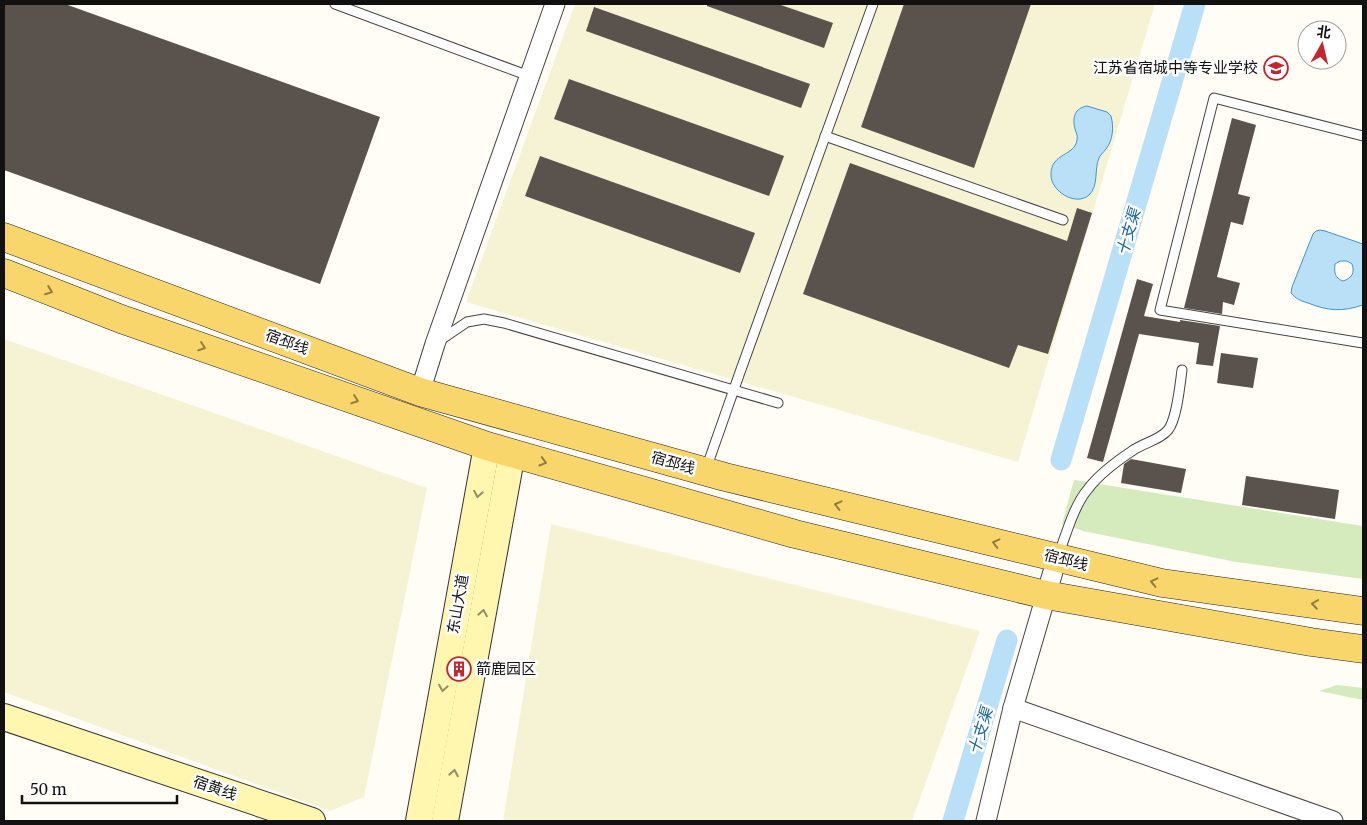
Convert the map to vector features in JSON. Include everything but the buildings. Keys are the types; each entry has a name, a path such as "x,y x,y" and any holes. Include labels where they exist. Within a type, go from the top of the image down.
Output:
{"main road":[{"name":"宿邳线","path":"4,237 420,392 706,472 1162,584 1363,611"},
{"path":"4,273 122,319 487,446 795,534 1046,595 1311,642 1363,649"},
{"name":"东山大道","path":"419,821 487,446"},
{"name":"东山大道","path":"445,821 512,453"},
{"name":"宿黄线","path":"4,717 312,821"}],"street":[{"path":"420,392 435,344 555,4"},
{"path":"986,821 1013,708 1057,558"},
{"path":"1013,708 1333,821"}],"lane":[{"path":"335,4 530,76"},
{"path":"706,472 873,4"},
{"path":"1363,136 1214,98 1160,310 1363,343"},
{"path":"825,136 1063,220"},
{"path":"435,344 467,322 484,319 504,323 778,402"},
{"path":"1057,558 1079,503 1088,489 1098,478 1133,450 1168,430 1174,417 1182,370"}],"shaded area":[{"path":"575,4 1155,4 1018,462 466,302"},
{"path":"4,339 427,488 364,797 330,811 4,692"},
{"path":"551,524 980,631 912,821 503,821"}],"green space":[{"path":"1074,480 1363,526 1363,579 1236,562 1083,531 1062,524"},
{"path":"1337,685 1363,688 1363,700 1319,691"}],"water":[{"path":"1087,106 1107,112 1111,116 1112,133 1110,142 1099,158 1092,191 1084,198 1077,199 1071,198 1059,191 1052,180 1051,174 1055,162 1075,145 1077,137 1074,117 1077,111"},
{"path":"1316,231 1325,231 1363,244 1363,305 1342,310 1329,309 1301,301 1291,293 1313,234","holes":["1340,261 1347,261 1352,264 1353,273 1351,277 1343,281 1336,275 1335,264"]}],"waterway":[{"name":"十支渠","path":"1061,460 1195,4"},
{"name":"十支渠","path":"953,821 1007,640"}],"place":[{"name":"江苏省宿城中等专业学校","path":"1276,68"},
{"name":"箭鹿园区","path":"459,669"}]}
